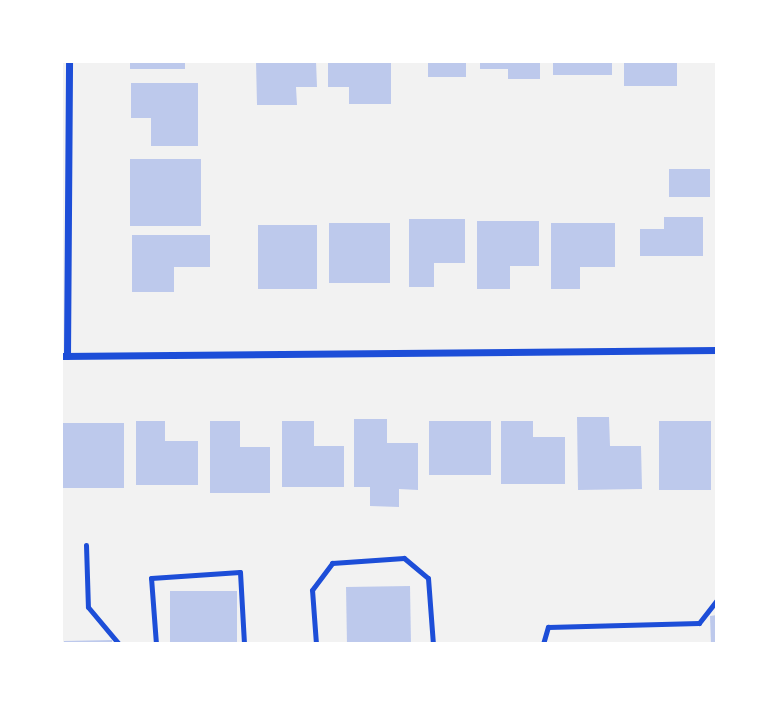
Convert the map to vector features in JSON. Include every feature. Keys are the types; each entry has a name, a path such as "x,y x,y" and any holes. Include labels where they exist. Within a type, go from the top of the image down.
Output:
{"street":[{"path":"69,61 64,356 717,350"}],"lane":[{"path":"86,545 88,607 119,644"},
{"path":"316,644 312,590 332,563 404,558 428,578 433,644"},
{"path":"156,644 152,578 240,572 244,644"},
{"path":"543,644 548,627 699,623 717,600"}],"building":[{"path":"130,61 185,61 185,69 130,69"},
{"path":"256,61 316,61 317,87 296,87 297,105 257,105"},
{"path":"328,61 391,61 391,104 349,104 349,87 328,87"},
{"path":"428,61 466,61 466,77 428,77"},
{"path":"480,61 540,61 540,79 508,79 508,69 480,69"},
{"path":"553,61 612,61 612,75 553,75"},
{"path":"624,61 677,61 677,86 624,86"},
{"path":"131,83 198,83 198,146 151,146 151,118 131,118"},
{"path":"130,159 201,159 201,226 130,226"},
{"path":"669,169 710,169 710,197 669,197"},
{"path":"664,217 703,217 703,256 640,256 640,229 664,229"},
{"path":"409,219 465,219 465,263 434,263 434,287 409,287"},
{"path":"477,221 539,221 539,266 510,266 510,289 477,289"},
{"path":"329,223 390,223 390,283 329,283"},
{"path":"551,223 615,223 615,267 580,267 580,289 551,289"},
{"path":"258,225 317,225 317,289 258,289"},
{"path":"132,235 210,235 210,267 174,267 174,292 132,292"},
{"path":"577,417 609,417 610,446 641,446 642,489 578,490"},
{"path":"354,419 387,419 387,443 418,443 418,490 399,489 399,507 370,506 370,487 354,487"},
{"path":"136,421 165,421 165,441 198,441 198,485 136,485"},
{"path":"210,421 240,421 240,447 270,447 270,493 210,493"},
{"path":"282,421 314,421 314,446 344,446 344,487 282,487"},
{"path":"429,421 491,421 491,475 429,475"},
{"path":"501,421 533,421 533,437 565,437 565,484 501,484"},
{"path":"659,421 711,421 711,490 659,490"},
{"path":"62,423 124,423 124,488 62,488"},
{"path":"410,586 411,644 347,644 346,587"},
{"path":"170,591 237,591 237,644 170,644"},
{"path":"717,615 717,644 711,644 710,616"},
{"path":"112,640 112,644 64,644 64,641"}]}
